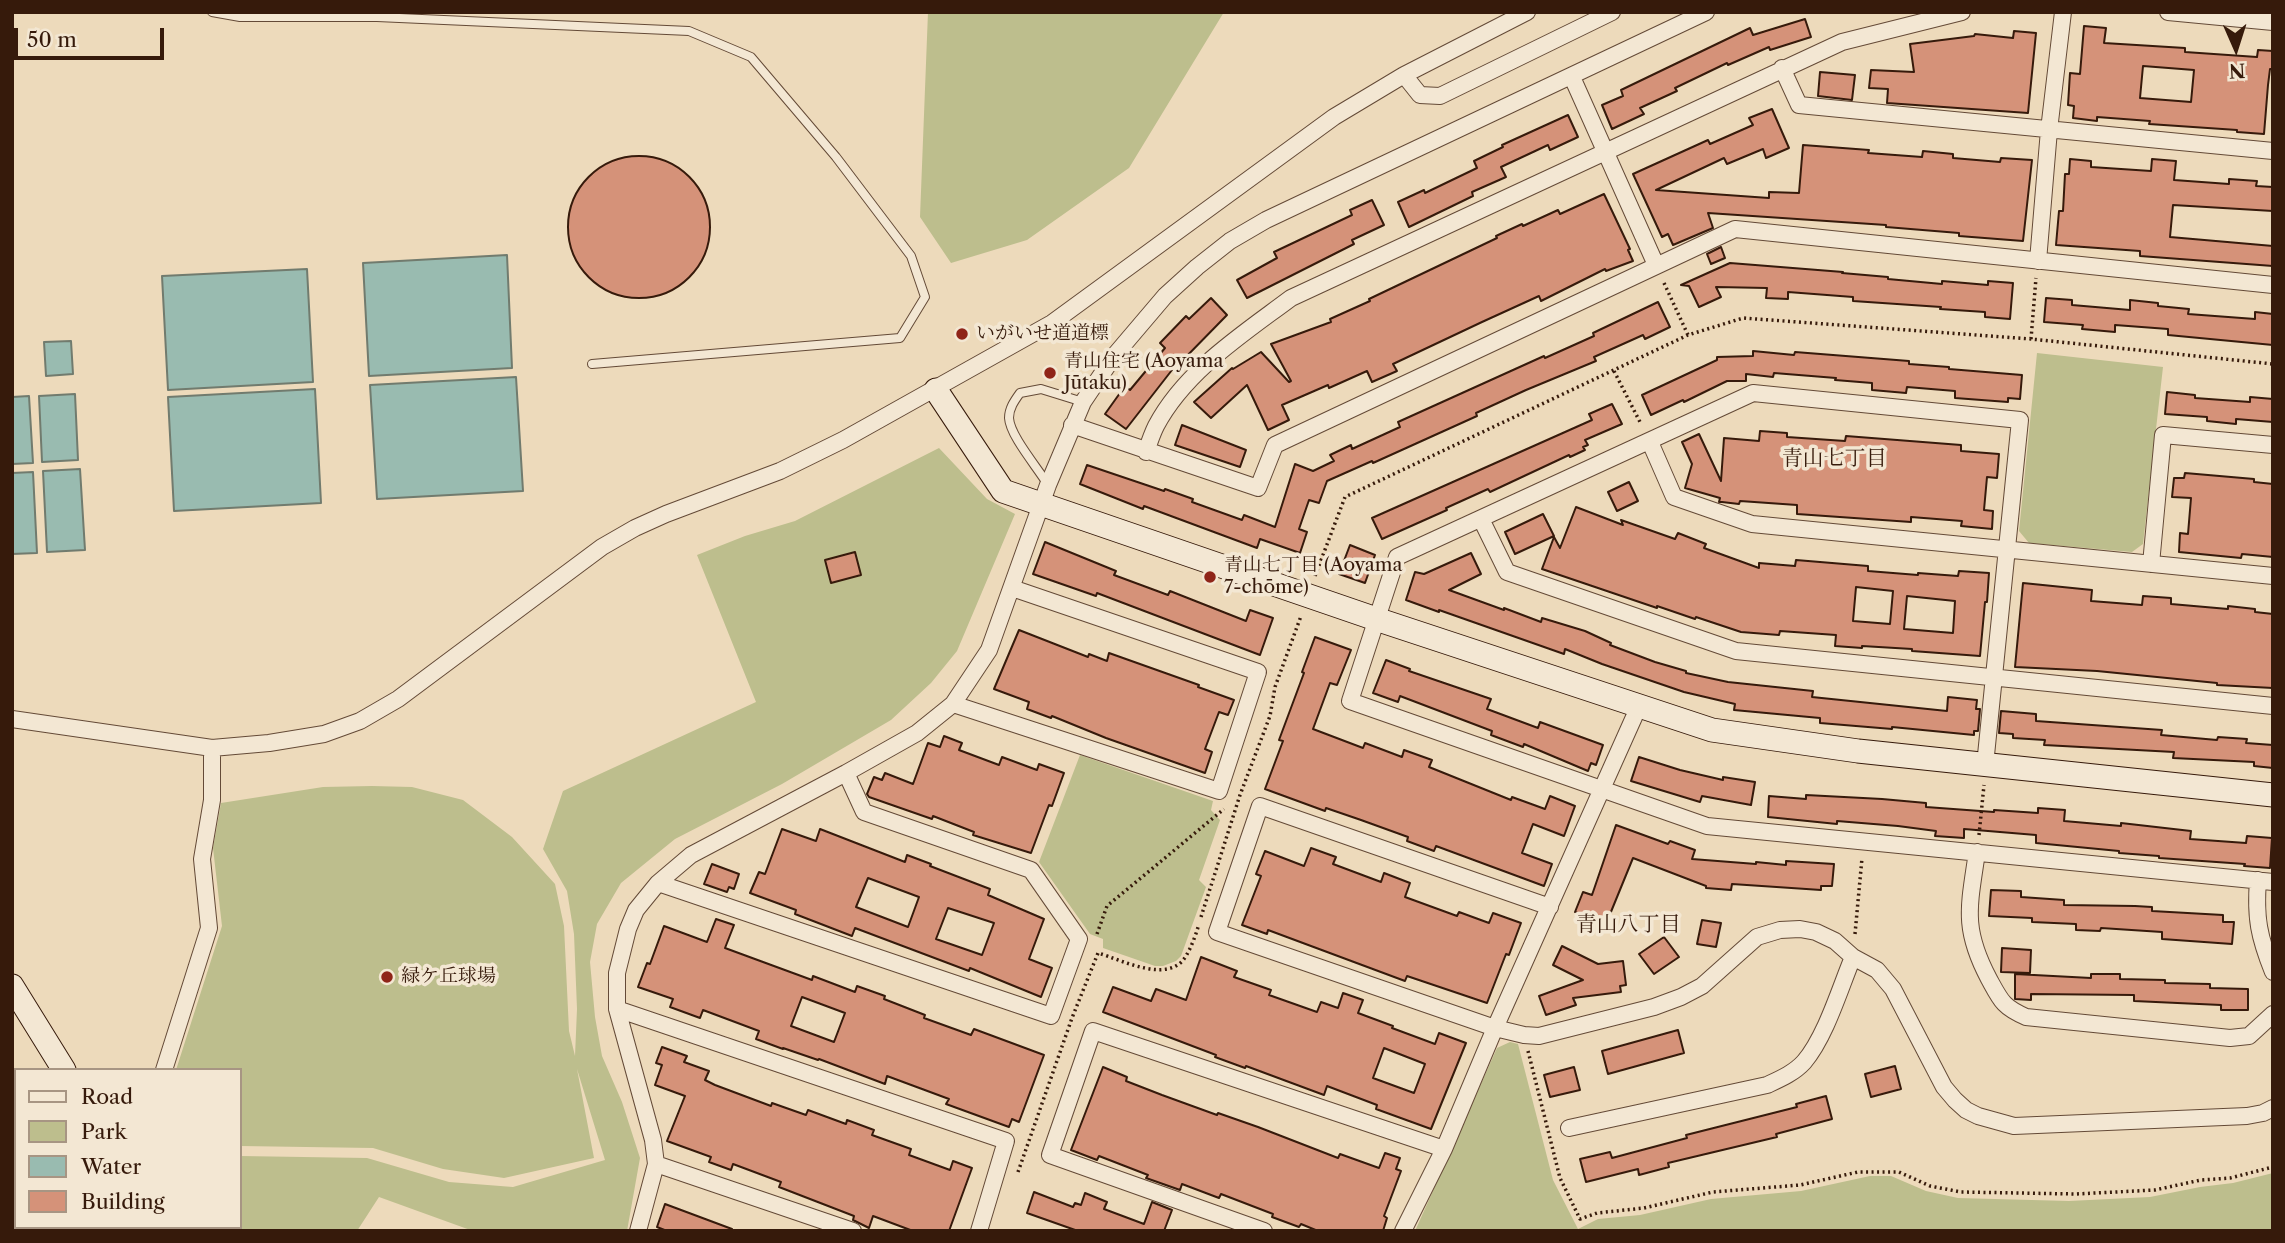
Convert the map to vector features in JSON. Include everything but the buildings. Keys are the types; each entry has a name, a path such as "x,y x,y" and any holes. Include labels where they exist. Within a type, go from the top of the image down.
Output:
{"street":[{"path":"12,719 212,748 269,743 324,734 360,721 398,699 602,547 666,514 780,471 843,440 1052,323 1334,117 1404,75 1527,12"},
{"path":"1404,75 1420,96 1440,96 1612,12"},
{"path":"638,1231 656,1164 653,1140 617,1009 617,973 628,929 636,910 658,883 691,855 917,733 953,704 989,650 1045,494 1083,402 1114,356 1166,296 1230,241 1290,208 1706,12"},
{"path":"1146,452 1156,426 1183,388 1224,348 1291,298 1842,42 1962,12"},
{"path":"2038,261 2049,130 2063,12"},
{"path":"2168,12 2273,22"},
{"path":"1782,68 1799,105 2273,151"},
{"path":"1572,77 1656,265"},
{"path":"1072,425 1258,488 1275,445 1735,229 2273,285"},
{"path":"936,390 1003,491 1045,494 1377,619 1713,730 1858,751 1985,775 2273,794"},
{"path":"1985,775 2020,421 1753,393 1397,557 1350,701 1707,826 2265,881 2256,908 2260,940 2273,972"},
{"path":"2151,564 2163,435 2273,445"},
{"path":"1650,442 1674,497 1752,524 2273,576"},
{"path":"1481,519 1507,572 1735,651 2273,706"},
{"path":"953,704 1219,791 1258,672 1012,588"},
{"path":"1403,1231 1444,1149 1639,706"},
{"path":"164,1068 209,928 202,859 212,800 212,748"},
{"path":"658,883 1051,1016 1079,939 1031,870 864,812 846,773"},
{"path":"1550,907 1260,806 1217,932 1495,1028 1524,1035 1539,1035 1681,998 1702,986 1757,937 1780,930 1800,929 1816,932 1835,941 1853,957 1877,970 1893,989 1944,1087 1966,1110 1989,1120 2014,1126 2041,1125 2247,1116 2273,1108"},
{"path":"1977,852 1970,900 1970,933 1985,971 2001,1002 2008,1009 2026,1017 2230,1038 2249,1036 2273,1014"},
{"path":"1569,1128 1767,1085 1787,1076 1816,1045 1853,957"},
{"path":"12,986 63,1068"},
{"path":"617,1009 1006,1142 979,1231"},
{"path":"1264,1231 1050,1155 1093,1031 1444,1149"},
{"path":"656,1164 853,1231"}],"lane":[{"path":"212,12 240,17 377,17 689,31 751,57 835,157 911,256 925,297 900,338 592,363"},
{"path":"1045,494 1013,430 1009,417 1012,405 1020,393 1041,389 1083,402"}],"path":[{"path":"2031,338 2038,261"},
{"path":"1656,265 1688,335"},
{"path":"1614,371 1650,442"},
{"path":"1017,1172 1098,953 1151,969 1166,970 1185,958 1197,930 1240,795 1270,716 1275,687 1302,612"},
{"path":"1977,852 1985,775"},
{"path":"1233,801 1240,795"},
{"path":"1079,939 1094,940 1107,906 1226,807"},
{"path":"1853,957 1863,842"},
{"path":"1524,1035 1560,1178 1580,1219 1597,1213 1644,1208 1713,1192 1800,1185 1858,1172 1899,1172 1930,1186 1961,1192 2076,1194 2155,1189 2201,1180 2230,1178 2273,1167"},
{"path":"1025,1149 1050,1155"}],"green space":[{"path":"928,12 1224,12 1129,168 1027,240 951,263 920,217"},
{"path":"2037,353 2163,367 2143,544 2132,552 2029,543 2019,531"},
{"path":"939,448 987,499 1015,514 957,651 931,683 891,720 782,784 675,839 621,883 597,924 590,962 602,1056 622,1102 640,1158 627,1231 473,1231 379,1197 357,1231 176,1230 242,1229 242,1156 367,1158 449,1182 513,1187 605,1160 577,1069 594,1158 504,1178 443,1169 373,1148 242,1146 242,1068 177,1068 222,926 213,848 221,803 323,787 372,786 412,787 463,800 512,837 555,884 564,926 569,1031 575,1056 577,1009 574,934 567,891 543,849 563,791 756,702 697,555 745,536 795,521"},
{"path":"1080,755 1213,801 1211,810 1220,820 1199,880 1206,887 1181,956 1176,961 1155,966 1103,948 1103,939 1090,934 1039,862"},
{"path":"1510,1042 1518,1044 1553,1180 1578,1229 1598,1219 1640,1215 1711,1199 1801,1191 1870,1176 1891,1176 1926,1191 1958,1198 2069,1201 2150,1197 2233,1183 2273,1173 2273,1231 1415,1231 1497,1048"}],"water":[{"path":"507,255 512,368 369,376 363,263"},
{"path":"307,269 313,382 168,390 162,276"},
{"path":"71,341 73,374 46,376 44,342"},
{"path":"516,377 523,491 377,499 370,385"},
{"path":"315,389 321,503 174,511 168,397"},
{"path":"75,394 78,460 42,462 39,396"},
{"path":"29,396 33,463 12,464 12,397"},
{"path":"80,469 85,550 47,552 43,471"},
{"path":"33,472 37,553 12,554 12,473"}],"place":[{"name":"いがいせ道道標","path":"962,334"},
{"name":"青山住宅 (Aoyama Jūtaku)","path":"1050,373"},
{"name":"青山七丁目 (Aoyama 7-chōme)","path":"1210,577"},
{"name":"緑ケ丘球場","path":"387,977"}],"district":[{"name":"青山七丁目","path":"1834,459"},
{"name":"青山八丁目","path":"1628,925"}]}
